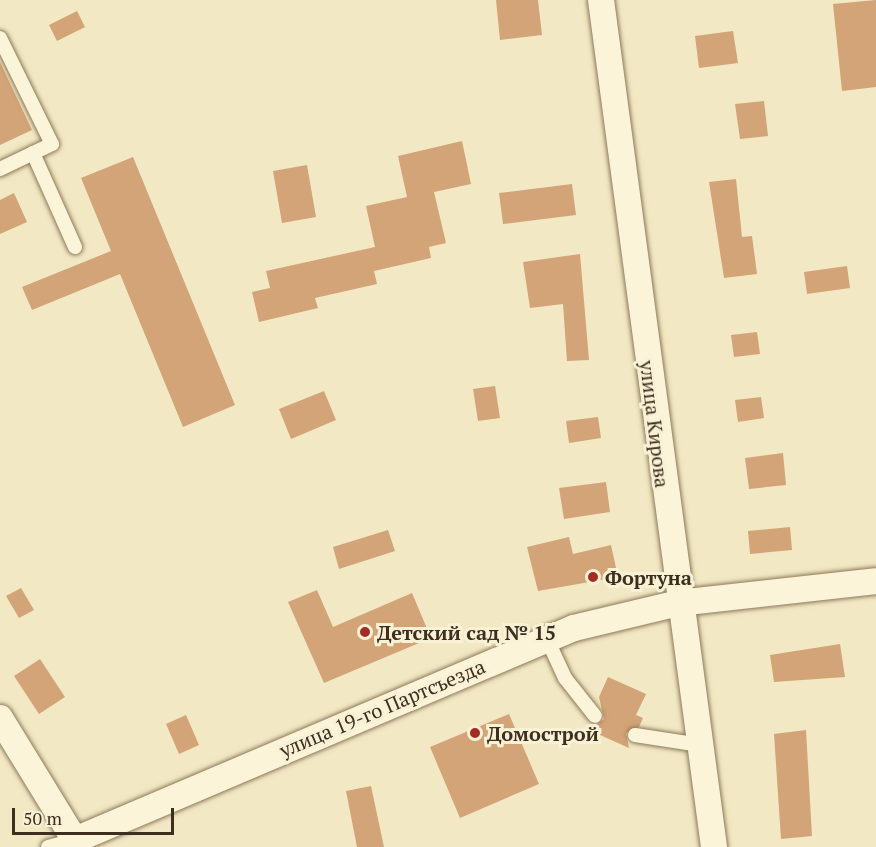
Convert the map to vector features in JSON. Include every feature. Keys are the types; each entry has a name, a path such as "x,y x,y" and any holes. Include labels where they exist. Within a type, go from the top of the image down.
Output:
{"street":[{"name":"улица Кирова","path":"601,0 678,603 714,847"},
{"name":"улица 19-го Партсъезда","path":"63,845 548,639 678,603 876,580"},
{"path":"0,718 63,845"}],"lane":[{"path":"0,38 52,144 0,169"},
{"path":"33,153 75,247"},
{"path":"548,639 565,678 595,716"},
{"path":"635,735 700,745"}],"building":[{"path":"496,0 538,0 542,35 500,40"},
{"path":"876,0 876,87 842,91 833,4"},
{"path":"77,11 85,27 57,41 49,25"},
{"path":"733,31 738,63 699,68 695,36"},
{"path":"0,62 32,130 0,145"},
{"path":"764,101 768,136 740,139 735,104"},
{"path":"462,141 471,184 434,192 446,243 429,247 431,258 374,271 377,284 315,298 318,308 259,322 252,292 270,288 266,271 375,247 366,206 407,197 398,156"},
{"path":"133,157 235,405 183,427 120,274 32,310 22,287 111,251 81,178"},
{"path":"307,165 316,217 282,223 273,171"},
{"path":"736,179 742,237 752,236 757,274 724,278 709,182"},
{"path":"572,184 576,215 503,224 499,193"},
{"path":"14,193 27,222 0,234 0,200"},
{"path":"580,254 589,360 567,361 563,304 530,308 523,262"},
{"path":"847,266 850,288 807,294 804,272"},
{"path":"757,332 760,354 734,357 731,335"},
{"path":"495,386 500,418 478,421 473,389"},
{"path":"324,391 336,420 291,439 279,409"},
{"path":"761,397 764,418 738,422 735,400"},
{"path":"598,417 601,438 569,443 566,421"},
{"path":"783,453 786,485 749,489 745,458"},
{"path":"606,482 610,512 564,519 559,488"},
{"path":"790,527 792,550 750,554 748,531"},
{"path":"388,530 395,551 339,569 333,547"},
{"path":"569,537 573,554 611,545 618,577 538,591 527,547"},
{"path":"21,588 34,610 19,618 6,596"},
{"name":"Детский сад № 15","path":"317,590 333,627 412,593 431,638 324,683 288,602"},
{"path":"840,644 845,677 774,682 770,655"},
{"path":"40,659 65,697 39,714 14,676"},
{"path":"608,677 646,694 636,715 643,718 639,727 626,733 629,748 589,730 604,719 599,697"},
{"path":"509,714 539,784 460,818 430,747"},
{"path":"186,715 199,745 179,754 166,724"},
{"path":"806,730 812,836 781,839 774,734"},
{"path":"371,786 384,847 357,847 346,791"}],"place":[{"name":"Фортуна","path":"593,577"},
{"name":"Детский сад № 15","path":"365,632"},
{"name":"Домострой","path":"475,733"}]}
